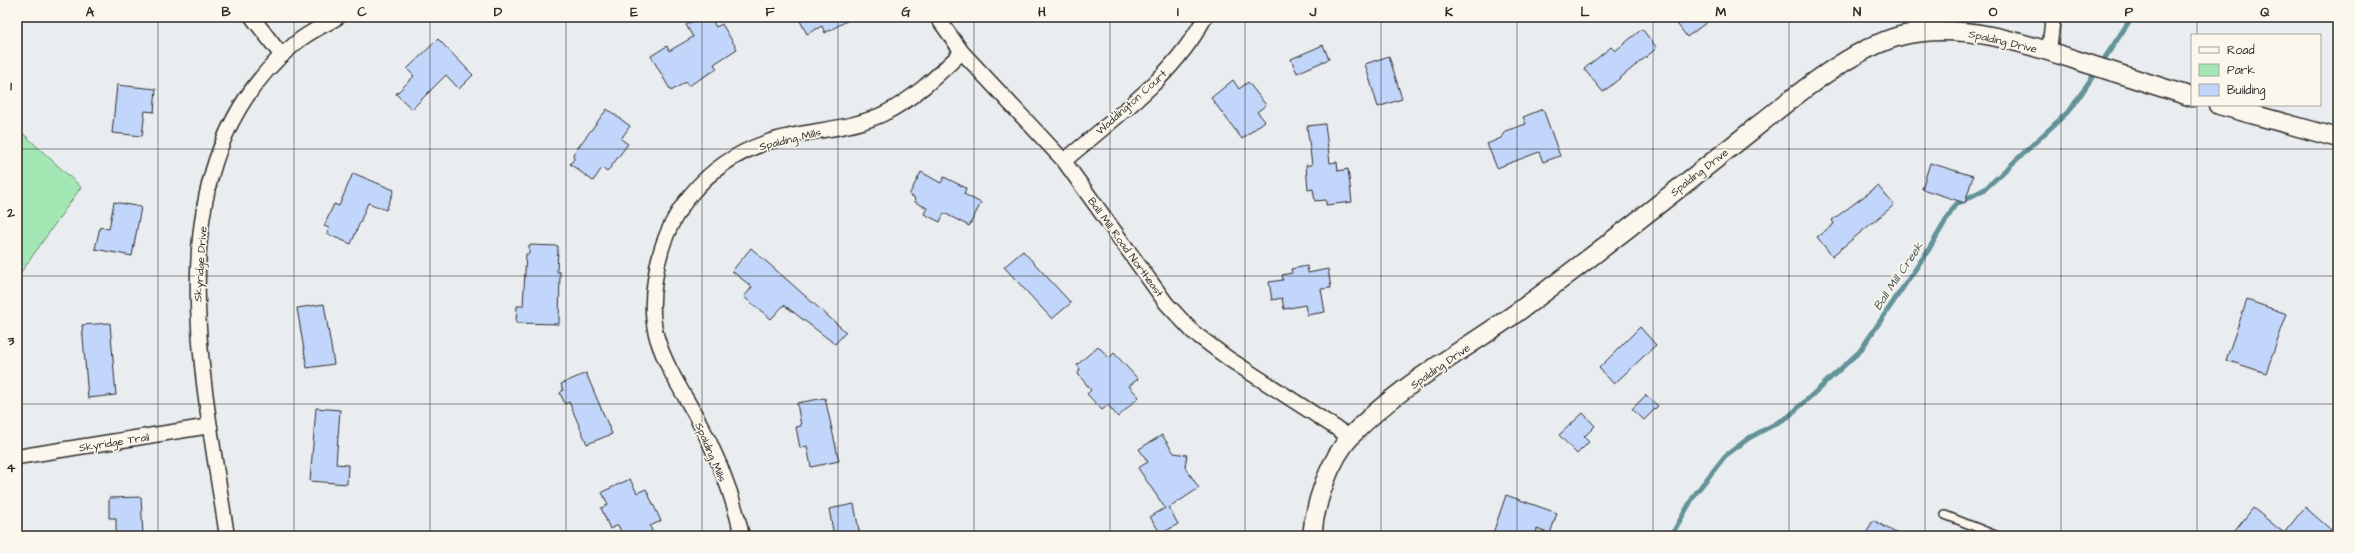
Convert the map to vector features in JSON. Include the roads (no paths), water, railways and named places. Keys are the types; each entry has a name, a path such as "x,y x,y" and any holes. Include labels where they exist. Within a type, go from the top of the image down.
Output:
{"street":[{"path":"252,17 282,56"},
{"name":"Skyridge Drive","path":"228,536 200,355 196,308 198,254 206,200 218,153 231,124 253,89 282,56 298,41 338,17"},
{"name":"Ball Mill Road Northeast","path":"938,17 962,52 1064,160 1166,303 1193,332 1229,359 1350,437"},
{"name":"Waddington Court","path":"1064,160 1144,92 1168,69 1199,29 1205,17"},
{"path":"2049,51 2053,17"},
{"name":"Spalding Drive","path":"1312,536 1313,522 1327,476 1350,437 1385,404 1522,308 1618,236 1803,90 1860,53 1900,36 1947,30 1979,33 2049,51 2191,97"},
{"name":"Spalding Mills","path":"742,536 715,454 670,371 657,337 652,297 658,258 667,231 683,204 701,182 725,162 745,151 769,142 861,122 887,113 919,92 962,52"},
{"path":"2223,106 2338,138"},
{"name":"Skyridge Trail","path":"17,457 210,426"}],"lane":[{"path":"1945,515 1998,536"}],"waterway":[{"name":"Ball Mill Creek","path":"1671,536 1695,494 1725,456 1749,438 1788,417 1860,351 1929,249 1955,205 1985,189 2071,109 2132,17"}]}
